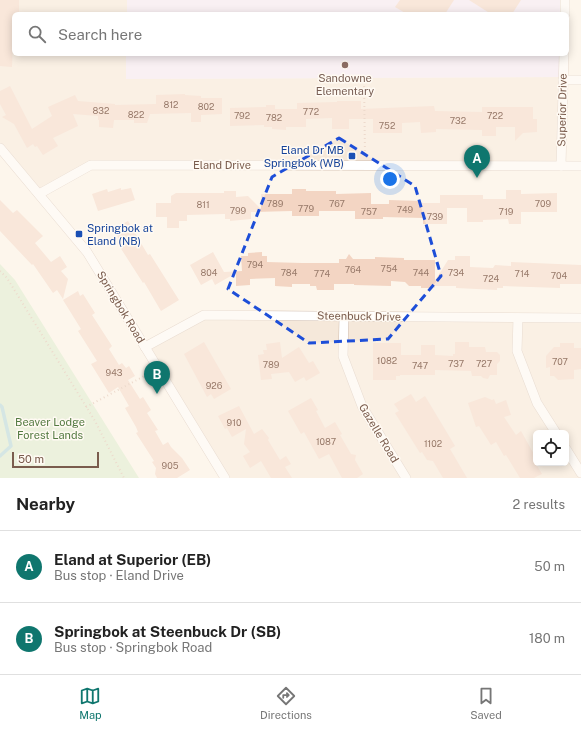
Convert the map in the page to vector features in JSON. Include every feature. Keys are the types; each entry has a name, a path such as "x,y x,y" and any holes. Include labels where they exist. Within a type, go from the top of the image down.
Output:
{"street":[{"path":"565,0 565,12"},
{"name":"Superior Drive","path":"561,166 564,56"},
{"path":"563,80 581,80"},
{"name":"Springbok Road","path":"0,148 87,252 225,478"},
{"name":"Eland Drive","path":"39,194 92,165 581,166"},
{"name":"Steenbuck Drive","path":"145,347 204,315 581,318"},
{"name":"Gazelle Road","path":"344,316 343,356 362,406 406,478"},
{"path":"518,318 517,351 537,403 554,430"},
{"path":"569,454 581,473"}],"path":[{"path":"364,78 365,166"},
{"path":"0,271 7,278 86,407 124,478"},
{"path":"86,407 158,368"}],"highlighted area":[{"path":"339,138 415,186 441,276 388,339 309,343 228,289 272,177"}],"shaded area":[{"path":"0,0 127,0 127,12 12,12 12,56 126,56 126,79 563,77 561,166 92,165 39,194 0,147"},
{"path":"127,0 565,0 565,12 127,12"},
{"name":"Sandowne Elementary","path":"126,56 564,56 563,77 126,79"},
{"path":"205,315 581,318 581,478 227,478 146,348"}],"green space":[{"name":"Beaver Lodge Forest Lands","path":"0,264 15,280 139,478 0,478"}],"building":[{"path":"0,0 19,0 19,12 12,12 12,67 0,66"},
{"path":"400,0 454,0 446,12 404,12 395,7"},
{"path":"469,0 521,0 513,12 488,12"},
{"path":"10,86 32,129 52,116 48,107 75,95 78,101 115,105 156,104 156,95 185,94 201,96 201,98 222,98 222,114 201,115 201,122 191,122 191,113 150,114 147,123 134,123 134,120 114,120 113,128 99,127 98,116 73,114 78,126 53,138 58,146 43,155 37,146 35,147 33,144 27,148 14,124 2,117 6,115 0,104 0,91"},
{"path":"361,101 361,109 434,106 435,111 482,112 482,107 533,107 533,119 537,119 537,132 523,133 515,141 515,127 496,127 496,136 482,136 482,130 436,129 436,132 421,133 420,122 402,123 402,133 373,133 373,119 349,119 349,129 332,129 332,118 306,119 306,127 286,127 286,130 272,129 272,127 264,127 264,125 230,126 230,108 266,107 266,105 275,105 275,109 297,109 297,103"},
{"path":"121,188 121,190 131,188 135,200 98,211 92,194 107,189 108,192"},
{"path":"292,189 306,189 306,191 336,191 336,194 371,193 371,204 389,204 389,200 440,203 440,195 483,195 483,199 506,199 506,190 521,190 521,194 557,193 557,212 521,212 521,224 509,224 508,219 467,222 467,208 447,208 447,224 423,224 423,218 383,217 383,219 355,219 355,211 319,211 319,216 292,216 292,211 251,212 251,219 230,221 230,219 225,219 225,214 187,215 187,221 179,221 179,228 167,228 167,217 156,217 156,203 171,203 171,196 176,193 224,193 224,191 236,191 236,197 248,196 261,209 261,194 292,194"},
{"path":"0,200 13,213 17,210 43,236 35,243 51,262 60,256 67,267 61,271 68,279 63,299 57,290 53,293 33,264 32,265 0,231"},
{"path":"128,221 148,255 150,254 179,300 161,311 144,282 143,283 118,244 121,242 113,229"},
{"path":"213,252 224,272 242,271 241,256 248,256 248,253 262,252 262,256 267,256 267,262 302,263 339,263 339,259 346,259 349,254 353,259 375,259 375,257 404,258 404,260 435,260 435,281 448,260 455,260 455,256 470,256 470,267 493,268 495,265 511,266 511,262 581,265 581,284 560,284 560,288 503,286 503,288 497,288 497,290 456,288 456,286 421,288 421,286 409,286 405,282 391,281 391,286 334,284 334,290 317,290 316,286 310,286 310,284 292,284 292,287 275,286 275,278 250,279 250,285 236,286 236,273 215,285 212,279 201,285 190,265"},
{"path":"78,291 80,296 83,294 95,313 92,315 112,346 109,349 119,365 122,363 126,368 129,366 135,376 128,380 140,399 143,397 151,410 147,413 158,430 155,431 163,445 168,442 190,470 177,478 157,478 155,474 156,468 152,462 154,461 136,433 138,432 136,427 125,408 129,406 118,387 109,393 91,364 97,361 78,331 81,329 63,300"},
{"path":"204,342 231,389 214,399 211,394 207,397 184,354"},
{"path":"280,342 282,358 299,347 309,363 313,361 320,373 306,381 304,377 295,382 289,372 271,374 272,379 261,380 258,355 264,354 263,350 267,350 266,344"},
{"path":"455,342 469,342 469,347 485,347 486,352 497,352 500,355 500,361 497,364 497,375 490,375 488,379 481,376 472,376 471,371 435,370 435,375 400,375 396,376 396,380 373,380 373,343 401,343 401,355 421,355 421,345 435,345 435,355 453,356 453,354 455,354"},
{"path":"560,343 574,343 574,348 581,348 581,369 574,370 574,379 558,380 554,376 550,376 550,367 546,368 546,356 554,347 560,347"},
{"path":"411,394 416,402 425,396 455,446 450,449 467,478 443,478 433,461 427,460 422,452 420,453 395,413 399,411 394,404"},
{"path":"485,397 492,400 494,399 496,404 506,400 511,415 504,417 516,435 521,431 533,453 533,466 537,466 542,474 534,478 520,478 496,442 491,445 479,426 476,427 468,403"},
{"path":"311,398 318,410 316,411 325,428 335,422 342,434 340,435 351,454 356,455 355,460 363,474 357,478 342,478 329,454 319,459 304,432 301,434 288,411"},
{"path":"239,406 254,434 262,429 269,438 268,440 280,460 286,456 291,464 285,467 292,478 271,478 261,461 250,468 243,456 250,452 244,444 246,429 232,437 227,428 225,429 218,416"}],"waterway":[{"path":"0,405 2,407 11,446 0,456"}],"place":[{"name":"Sandowne Elementary","path":"345,65"},
{"name":"Eland Dr MB Springbok (WB)","path":"352,156"},
{"name":"Eland at Superior (EB)","path":"477,178"},
{"name":"Springbok at Eland (NB)","path":"79,234"},
{"name":"Springbok at Steenbuck Dr (SB)","path":"157,394"}]}
